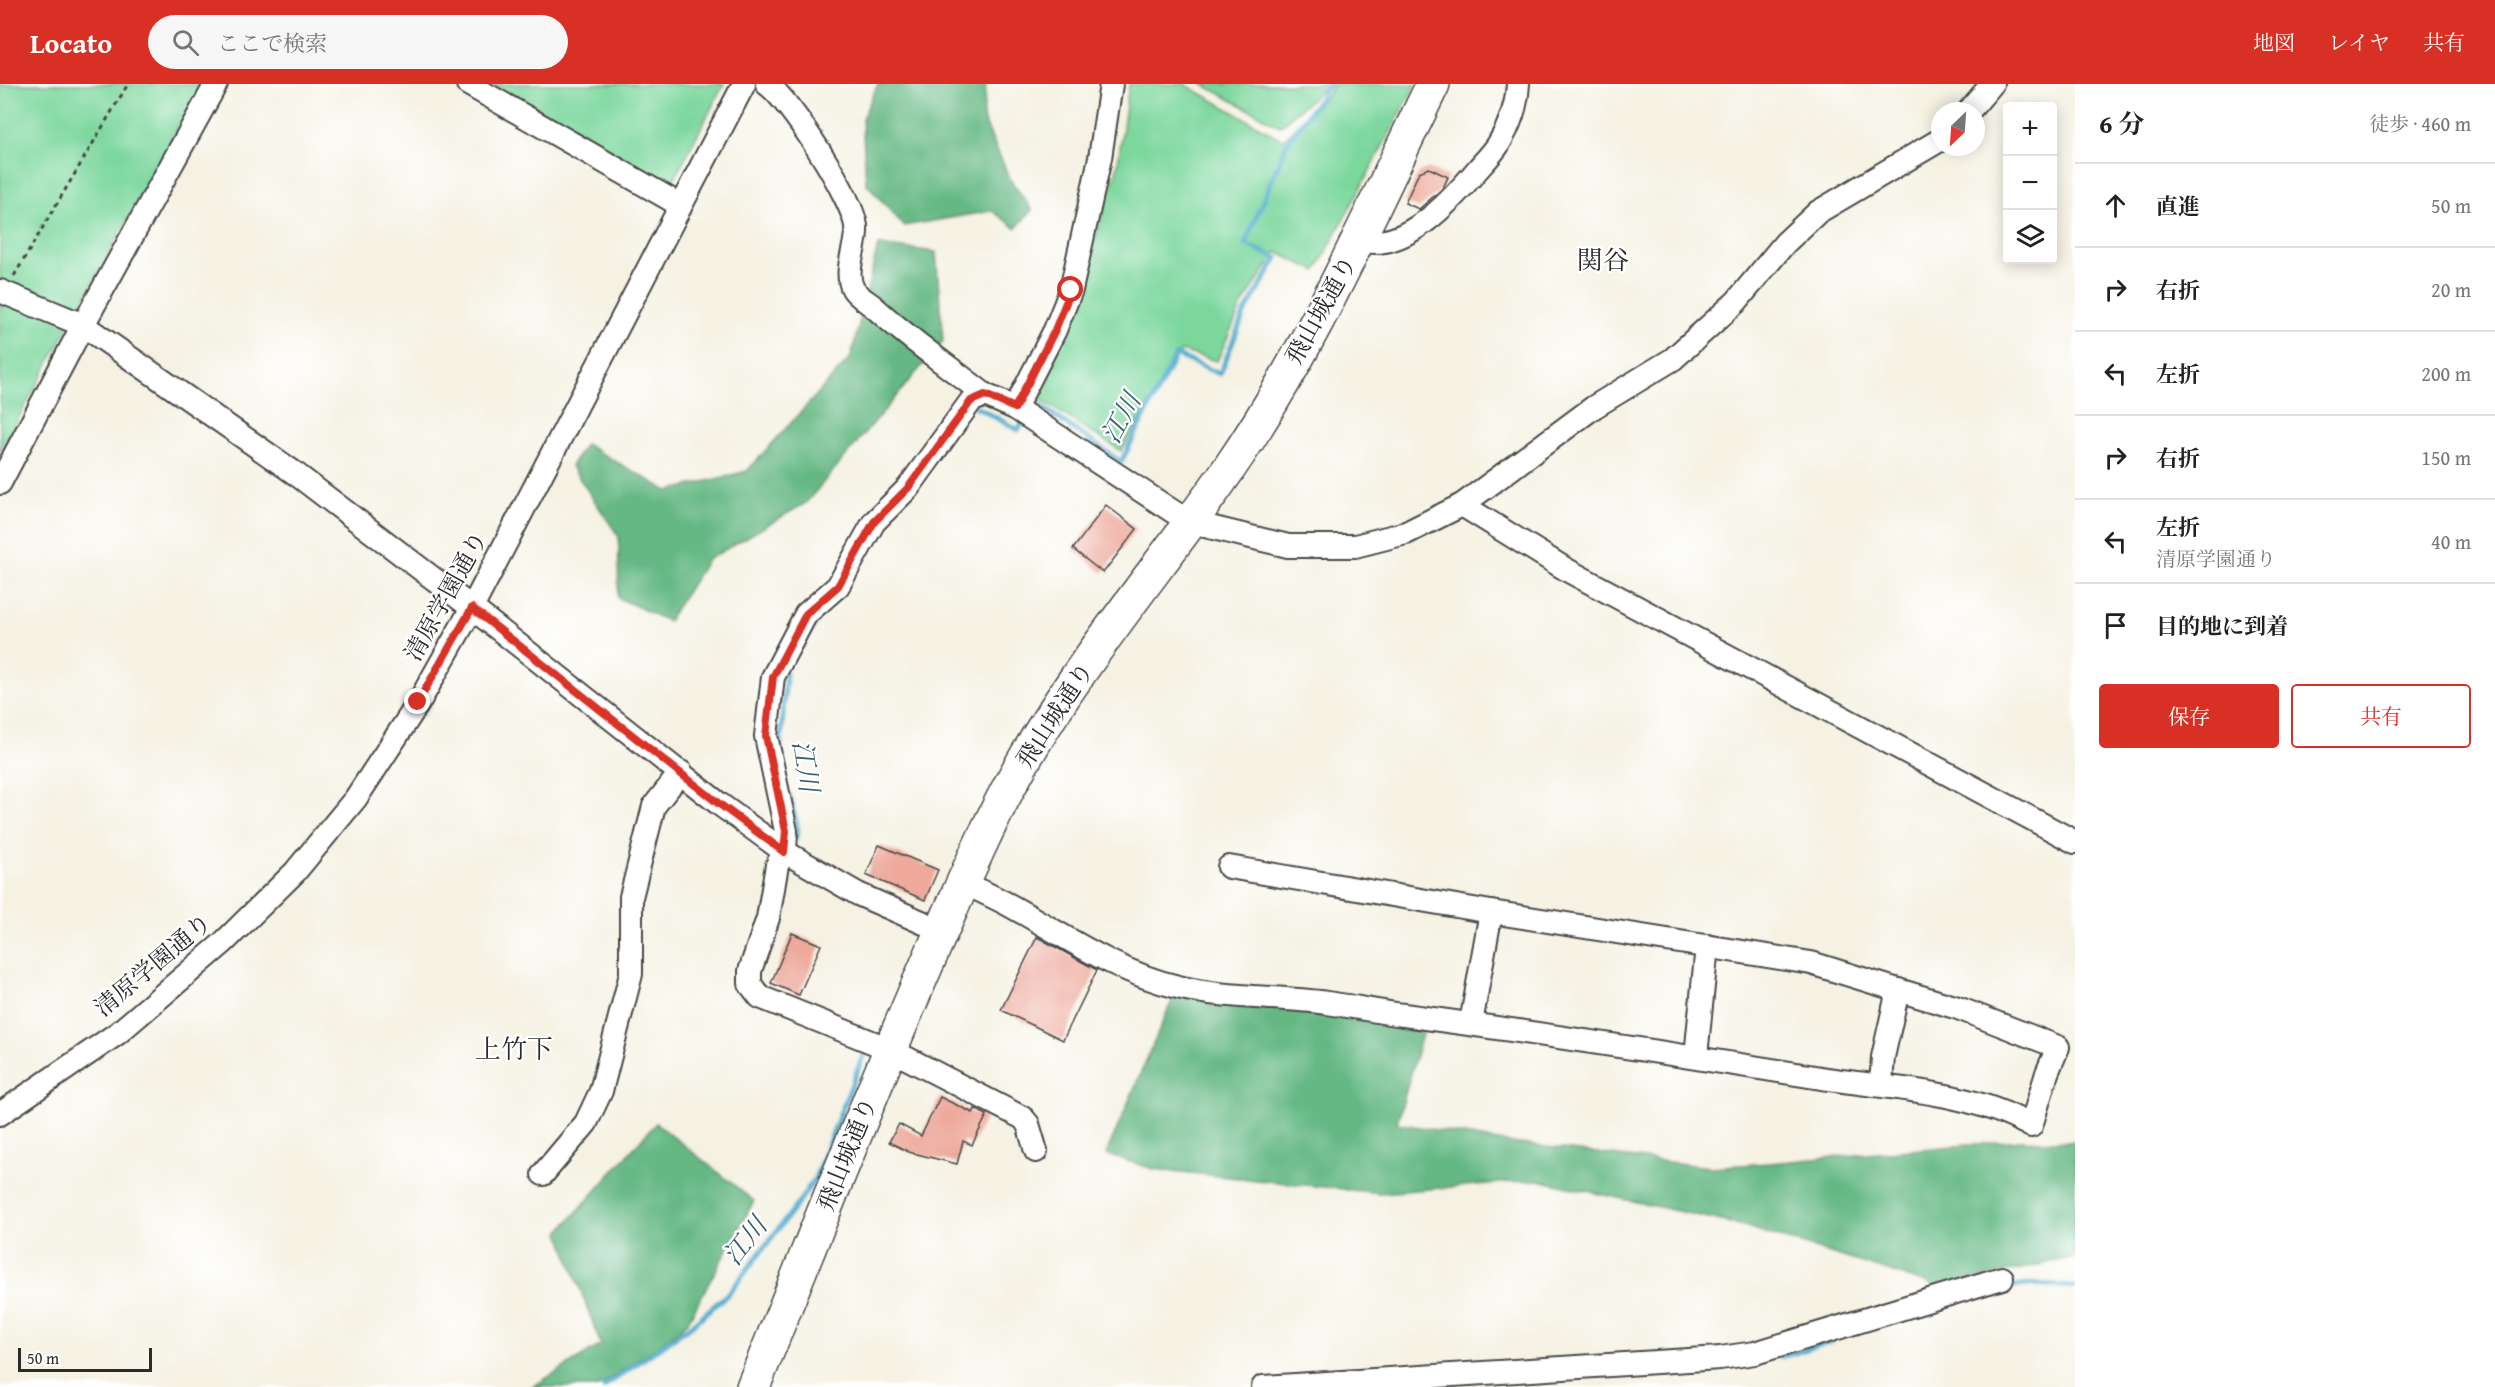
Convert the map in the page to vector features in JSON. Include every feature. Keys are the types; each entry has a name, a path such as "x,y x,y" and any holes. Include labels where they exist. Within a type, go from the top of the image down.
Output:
{"highway":[{"name":"飛山城通り","path":"753,1387 889,1049 1019,768 1046,724 1229,468 1274,396 1360,240 1433,84"}],"street":[{"path":"0,483 83,325 216,84"},
{"path":"468,84 680,205"},
{"name":"清原学園通り","path":"0,1114 118,1033 223,943 295,872 356,798 418,702 472,608 744,84"},
{"path":"767,84 777,92 789,108 844,192 856,226 850,272 853,288 886,318 985,395 1015,408 1189,522 1288,546 1355,546 1406,533 1462,505 1594,407 1673,359 1736,302 1785,243 1818,212 1931,145"},
{"path":"1015,408 1055,330 1071,290 1100,158 1111,84"},
{"path":"1360,240 1370,243 1389,241 1424,223 1457,194 1497,146 1511,118 1518,84"},
{"path":"1977,102 1992,84"},
{"path":"6,286 83,325 296,474 472,608 718,803 784,852 858,894 942,931"},
{"path":"985,395 971,401 908,488 874,522 838,586 806,614 773,677 766,736 786,831 784,852 777,865 768,918 750,971 750,984 760,997 889,1049 1023,1118 1029,1124 1036,1151"},
{"path":"1462,505 1567,570 2075,842"},
{"path":"543,1174 586,1123 601,1091 631,974 632,897 654,806 681,772"},
{"path":"964,883 1009,905 1065,939 1118,967 1177,987 1224,995 1268,996 1328,1003 1695,1056 1822,1078 1881,1084 1977,1102 2031,1126 2047,1073 2058,1047 1958,1008 1811,963 1229,867"},
{"path":"1471,1023 1491,912"},
{"path":"1695,1056 1707,946"},
{"path":"1881,1084 1883,1057 1898,990"},
{"path":"1263,1387 1720,1358 1755,1353 2002,1278"}],"path":[{"path":"6,286 128,84"}],"green space":[{"path":"0,84 202,84 0,452"},
{"path":"492,84 724,84 671,185"},
{"path":"878,84 986,84 983,118 1010,179 1032,210 1016,228 992,211 904,226 866,183 862,119"},
{"path":"1129,84 1184,84 1283,140 1328,94 1334,84 1416,84 1316,271 1276,252 1242,305 1217,361 1181,351 1121,451 1030,393 1077,295 1117,169"},
{"path":"1202,84 1326,84 1280,126"},
{"path":"878,245 936,252 943,341 806,503 707,560 668,621 618,598 619,537 571,466 585,444 668,491 747,471 851,357"},
{"path":"1182,977 1423,1031 1397,1123 1504,1142 1710,1167 2020,1140 2075,1142 2075,1257 1939,1287 1740,1225 1537,1180 1380,1193 1153,1169 1106,1154"},
{"path":"656,1123 754,1201 687,1323 657,1347 598,1387 532,1387 601,1345 559,1232"}],"building":[{"path":"1429,168 1448,177 1443,188 1419,209 1405,203 1419,172"},
{"path":"1106,505 1137,529 1103,573 1073,549"},
{"path":"879,845 938,870 925,900 866,875"},
{"path":"792,933 821,945 799,995 771,983"},
{"path":"1037,937 1097,970 1063,1040 1001,1010"},
{"path":"940,1097 973,1113 975,1109 987,1115 972,1145 963,1141 957,1164 909,1152 889,1142 899,1124 921,1136"}],"waterway":[{"name":"江川","path":"1030,410 1035,402 1121,462 1176,355 1220,374 1244,314 1277,258 1245,244 1287,143 1330,84"},
{"name":"江川","path":"976,408 1018,430 1024,421"},
{"name":"江川","path":"801,647 821,614"},
{"name":"江川","path":"780,753 786,673"},
{"name":"江川","path":"790,795 798,830 796,838"},
{"name":"江川","path":"604,1387 692,1325 730,1292 815,1178 867,1046"},
{"path":"2002,1288 2036,1284 2075,1287"},
{"path":"1781,1357 1832,1341"}],"district":[{"name":"関谷","path":"1603,260"},
{"name":"上竹下","path":"514,1049"}],"route":[{"path":"418,702 472,608 718,803 784,852 786,831 766,736 773,677 806,614 838,586 874,522 908,488 971,401 985,395 1015,408 1055,330 1071,290"}]}
